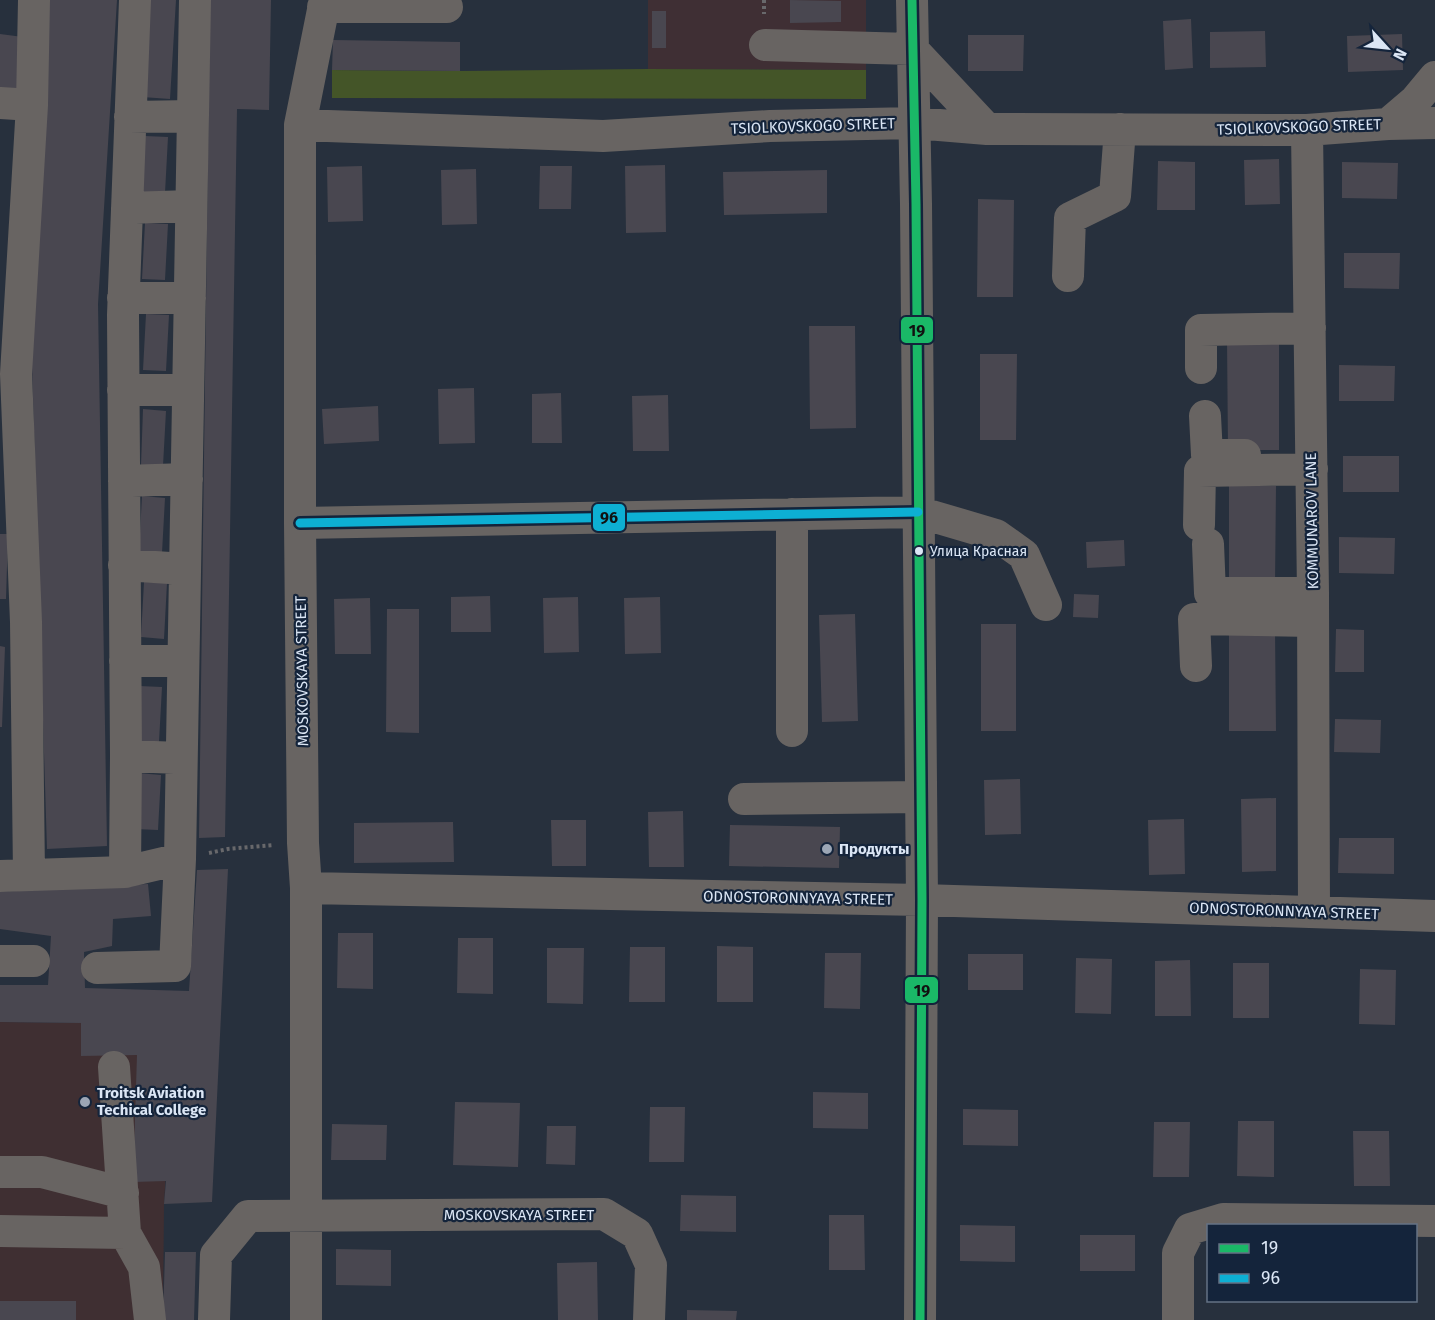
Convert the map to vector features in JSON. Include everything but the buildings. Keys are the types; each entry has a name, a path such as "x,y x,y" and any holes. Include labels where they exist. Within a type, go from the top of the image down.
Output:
{"street":[{"path":"34,0 32,105 8,373 15,876 125,872 180,859"},
{"path":"125,872 123,298 135,0"},
{"path":"97,968 175,966 180,859 195,0"},
{"path":"912,0 922,900 920,1320"},
{"path":"324,3 447,7"},
{"name":"MOSKOVSKAYA STREET","path":"306,1320 306,888 303,843 300,524 300,125 324,3"},
{"path":"765,45 912,49 987,129"},
{"path":"1388,124 1415,102 1435,77"},
{"path":"0,103 32,105"},
{"path":"130,117 193,116"},
{"name":"TSIOLKOVSKOGO STREET","path":"300,125 603,136 770,126 915,123 987,129 1307,130 1435,123"},
{"path":"1068,276 1070,218 1115,196 1120,129"},
{"name":"KOMMUNAROV LANE","path":"1307,130 1312,462 1314,912"},
{"path":"127,208 191,206"},
{"path":"123,298 190,298"},
{"path":"1201,368 1201,330 1310,328"},
{"path":"123,390 188,390"},
{"path":"1205,416 1207,455 1312,462"},
{"path":"1312,462 1200,471 1210,592 1313,607"},
{"path":"124,481 187,479"},
{"path":"300,524 918,512 996,535 1024,555 1046,605"},
{"path":"792,514 792,731"},
{"path":"124,565 185,569"},
{"path":"1196,666 1194,619 1313,607"},
{"path":"125,661 183,661"},
{"path":"126,756 181,758"},
{"path":"744,799 921,797"},
{"name":"ODNOSTORONNYAYA STREET","path":"306,888 922,900 1435,916"},
{"path":"0,962 34,961"},
{"path":"114,1068 125,1233 144,1268 150,1320"},
{"path":"0,1172 42,1172 123,1193"},
{"name":"MOSKOVSKAYA STREET","path":"306,1216 604,1214 638,1234 651,1265 649,1320"},
{"path":"214,1320 216,1255 248,1216 306,1216"},
{"path":"1178,1320 1178,1253 1190,1229 1223,1219 1435,1221"},
{"path":"0,1231 125,1233"}],"path":[{"path":"180,859 228,849 303,843"}],"shaded area":[{"path":"648,0 866,0 866,70 648,69"},
{"name":"Troitsk Aviation Techical College","path":"0,1022 175,1024 164,1204 163,1320 0,1320"}],"green space":[{"path":"332,70 866,70 866,99 332,98"}],"transit line":[{"name":"19","path":"912,0 922,900 920,1320"},
{"name":"96","path":"300,523 918,512"}],"place":[{"name":"Улица Красная","path":"919,551"},
{"name":"Продукты","path":"827,849"},
{"name":"Troitsk Aviation Techical College","path":"85,1102"}]}
